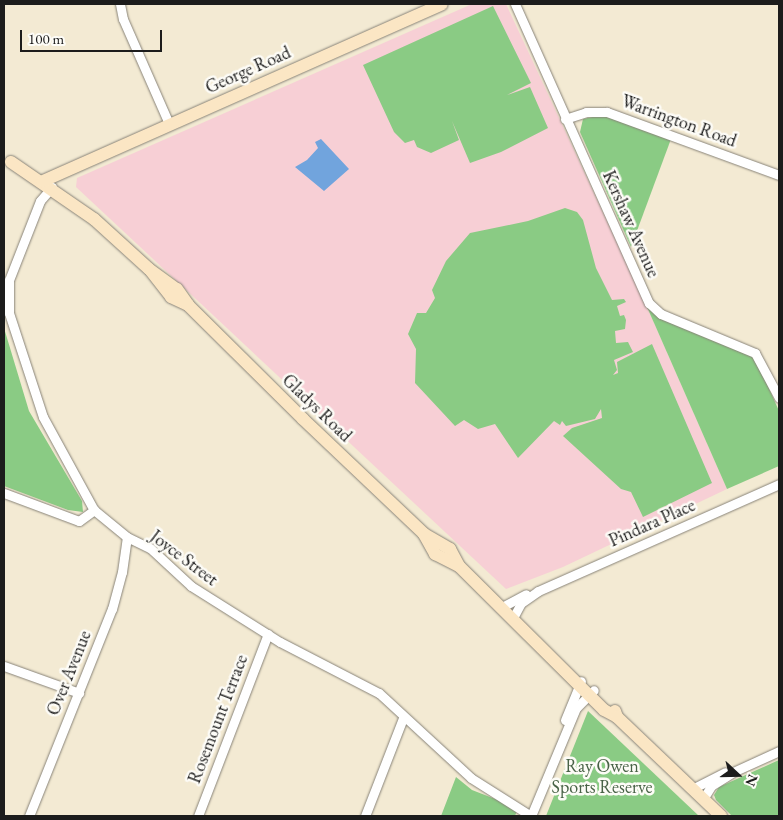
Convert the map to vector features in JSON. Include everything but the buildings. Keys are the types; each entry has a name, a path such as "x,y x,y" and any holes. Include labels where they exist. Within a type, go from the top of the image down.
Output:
{"street":[{"path":"120,4 123,19 169,124"},
{"name":"George Road","path":"51,183 69,169 442,4"},
{"name":"Kershaw Avenue","path":"514,4 649,303 670,318 755,353 779,398"},
{"name":"Warrington Road","path":"566,119 586,112 607,112 779,175"},
{"name":"Gladys Road","path":"8,160 80,201 94,219 149,269 160,287 188,305 424,534 450,549 459,566 592,692 612,717 617,717 721,816"},
{"name":"Joyce Street","path":"51,183 40,200 9,280 6,314 43,417 94,510 127,538 150,548 191,586 268,634 379,694 470,778 531,816"},
{"name":"Pindara Place","path":"502,607 779,484"},
{"path":"4,493 79,521 94,510"},
{"name":"Over Avenue","path":"29,816 79,693 118,588 127,538"},
{"name":"Pindara Place","path":"513,618 521,603 538,591"},
{"name":"Rosemount Terrace","path":"198,816 268,634"},
{"path":"4,666 79,693"},
{"path":"531,816 580,682"},
{"path":"560,740 576,708 592,692"},
{"path":"365,816 403,718"},
{"path":"702,799 711,786 733,772 779,751"},
{"path":"692,789 724,772 733,772"}],"shaded area":[{"path":"472,4 506,4 647,307 727,489 563,567 506,589 76,187 77,178"}],"green space":[{"path":"493,6 531,83 507,95 530,87 548,128 501,152 470,163 452,121 459,140 431,153 417,147 414,140 405,143 394,132 363,65"},
{"path":"602,115 671,139 631,247 580,132 583,119"},
{"path":"565,208 577,212 583,220 596,268 612,300 624,299 626,302 617,306 620,316 624,315 626,320 625,329 615,331 616,343 628,342 633,352 614,360 617,370 613,375 618,373 617,362 652,344 712,483 643,517 631,492 621,489 563,436 572,428 602,418 601,409 595,419 566,426 562,421 560,425 554,421 518,458 495,424 478,429 464,420 455,426 415,383 416,349 408,334 417,313 426,313 435,298 432,290 446,261 470,233 528,221"},
{"path":"647,307 753,352 779,411 779,466 727,489"},
{"path":"4,328 29,411 82,501 83,512 68,510 4,486"},
{"name":"Ray Owen Sports Reserve","path":"588,711 699,816 546,816"},
{"path":"779,760 779,816 732,816 716,800 714,795 719,787"},
{"path":"456,777 472,790 518,808 515,816 441,816"}],"water":[{"path":"321,139 349,169 324,191 295,167 307,160 318,148 315,142"}]}
